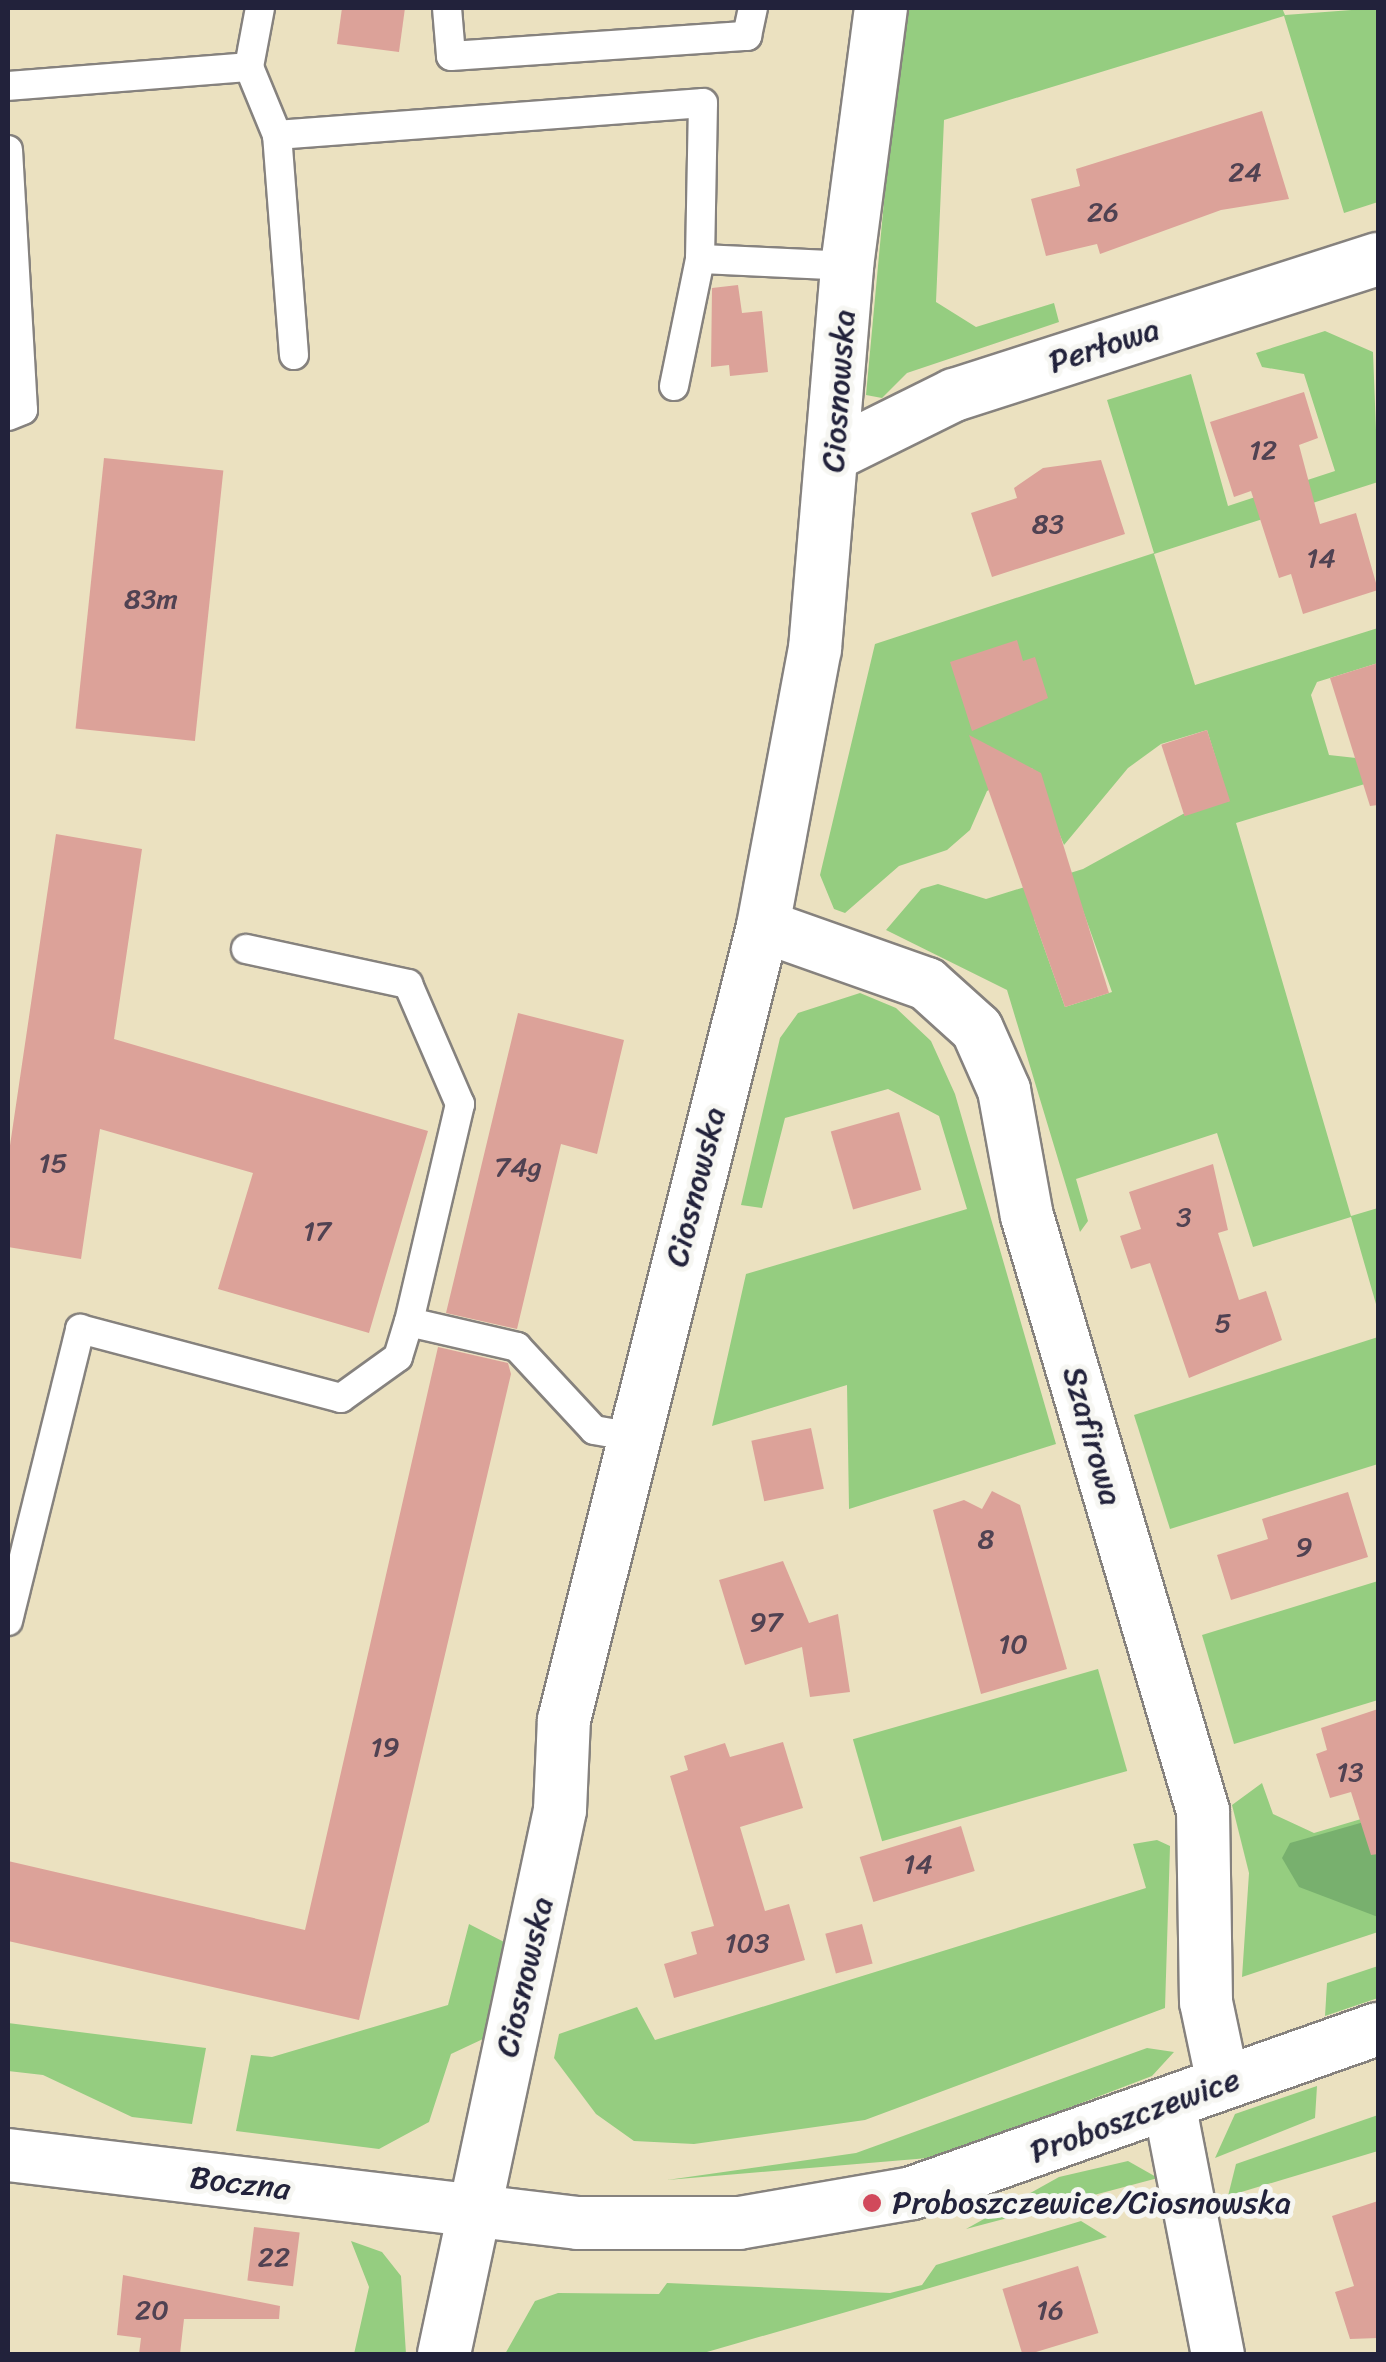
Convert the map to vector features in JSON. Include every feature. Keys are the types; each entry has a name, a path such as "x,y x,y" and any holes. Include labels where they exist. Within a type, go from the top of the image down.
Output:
{"street":[{"name":"Ciosnowska","path":"444,2354 560,1810 564,1720 763,926 815,648 837,453 847,266 881,8"},
{"name":"Perłowa","path":"837,453 954,396 1378,259"},
{"name":"Szafirowa","path":"763,926 928,984 977,1028 1004,1090 1027,1216 1203,1812 1206,2002 1223,2083"},
{"name":"Proboszczewice","path":"473,2210 637,2226 828,2212 978,2172 1378,2029"},
{"path":"1169,2103 1218,2354"},
{"name":"Boczna","path":"8,2155 473,2210"}],"lane":[{"path":"260,8 249,67 276,135 294,355"},
{"path":"446,8 451,56 747,36 752,8"},
{"path":"8,86 249,67"},
{"path":"276,135 704,103 700,259 674,386"},
{"path":"8,150 23,410 8,416"},
{"path":"700,259 847,266"},
{"path":"8,1621 80,1329 341,1398 398,1357 460,1104 408,984 246,949"},
{"path":"409,1322 517,1347 594,1430 632,1437"}],"green space":[{"path":"902,8 1282,8 1285,15 1378,8 1378,202 1344,213 1284,16 944,120 936,302 976,327 1054,303 1059,322 907,373 882,398 866,395"},
{"path":"1325,331 1373,352 1378,482 1154,554 1195,685 1378,628 1378,663 1317,682 1311,695 1329,755 1356,758 1378,780 1236,823 1351,1216 1378,1208 1378,1311 1351,1217 1253,1247 1217,1133 1076,1179 1088,1221 1080,1232 1007,990 886,930 921,889 938,884 986,899 1083,869 1183,814 1229,801 1207,730 1161,744 1128,768 1064,845 1032,768 987,791 970,830 947,850 899,866 845,913 834,909 820,875 875,644 1154,553 1107,400 1191,374 1228,506 1335,471 1304,374 1262,367 1256,353","holes":["1081,905 1112,992 1065,1007 1034,919"]},
{"path":"860,993 896,1008 931,1041 955,1094 1056,1444 849,1509 847,1385 712,1426 746,1274 967,1209 939,1116 888,1089 785,1118 762,1208 741,1205 780,1038 798,1013"},
{"path":"1378,1337 1378,1464 1170,1529 1134,1415"},
{"path":"1378,1581 1378,1700 1234,1744 1202,1635"},
{"path":"1098,1669 1127,1771 882,1841 853,1739"},
{"path":"1262,1783 1273,1814 1314,1833 1378,1814 1378,1932 1242,1977 1249,1873 1232,1805"},
{"path":"1378,1818 1378,1917 1299,1887 1282,1858 1290,1843"},
{"path":"1157,1840 1170,1846 1165,2008 865,2120 694,2144 634,2141 596,2114 554,2058 559,2034 637,2007 655,2040 1146,1888 1133,1844"},
{"path":"469,1924 506,1943 483,2039 451,2054 429,2122 379,2149 236,2131 251,2055 272,2057 448,2005"},
{"path":"1378,1966 1378,1998 1325,2016 1327,1983"},
{"path":"8,2023 206,2048 192,2124 132,2117 43,2075 8,2071"},
{"path":"1147,2048 1174,2052 1152,2076 940,2157 667,2180 856,2153"},
{"path":"1317,2086 1315,2118 1215,2158 1235,2114"},
{"path":"1378,2115 1378,2151 1228,2196 1236,2164"},
{"path":"1128,2161 1158,2178 966,2229 1059,2177"},
{"path":"1081,2221 1107,2237 700,2354 505,2354 535,2301 558,2293 659,2294 667,2283 890,2293 922,2285 936,2265"},
{"path":"351,2241 382,2252 401,2276 406,2354 354,2354 369,2287"}],"building":[{"path":"342,8 405,8 399,52 337,44"},
{"path":"1262,111 1289,199 1221,210 1100,254 1097,244 1046,256 1031,199 1080,186 1076,169"},
{"path":"738,285 742,313 762,311 768,372 730,376 729,365 711,367 712,288"},
{"path":"1304,392 1318,438 1299,445 1320,524 1356,513 1378,590 1303,614 1291,574 1279,578 1251,491 1234,497 1210,422"},
{"path":"104,458 223,471 195,741 76,729"},
{"path":"1101,460 1125,534 992,577 971,513 1017,498 1014,488 1043,468"},
{"path":"1017,640 1023,661 1035,657 1048,698 972,731 950,662"},
{"path":"1378,663 1378,805 1370,806 1330,678"},
{"path":"1207,730 1230,801 1185,816 1161,745"},
{"path":"969,735 1041,773 1109,993 1065,1007"},
{"path":"56,834 142,849 114,1039 428,1131 369,1333 218,1289 253,1173 100,1129 81,1259 8,1247 8,1159"},
{"path":"518,1013 624,1040 597,1154 561,1144 517,1329 446,1313"},
{"path":"899,1112 921,1190 853,1209 831,1132"},
{"path":"1213,1164 1228,1230 1218,1233 1239,1300 1266,1291 1282,1340 1189,1378 1150,1263 1131,1269 1120,1236 1141,1229 1129,1192"},
{"path":"438,1347 508,1363 511,1374 359,2020 8,1941 8,1861 305,1930"},
{"path":"811,1428 824,1489 764,1501 751,1441"},
{"path":"992,1491 1020,1505 1067,1669 981,1694 933,1510 964,1500 982,1509"},
{"path":"1348,1492 1368,1557 1231,1600 1217,1555 1268,1539 1262,1519"},
{"path":"783,1561 809,1623 838,1614 850,1692 810,1697 802,1647 745,1665 719,1580"},
{"path":"1378,1709 1378,1854 1371,1855 1351,1792 1330,1798 1316,1754 1327,1750 1321,1728"},
{"path":"783,1742 803,1808 740,1827 765,1911 789,1904 805,1960 674,1998 664,1964 697,1954 691,1932 714,1926 670,1776 688,1770 684,1756 725,1743 730,1757"},
{"path":"961,1826 975,1871 873,1902 860,1857"},
{"path":"862,1924 873,1964 836,1973 825,1934"},
{"path":"1378,2201 1378,2338 1350,2339 1335,2292 1354,2286 1332,2216"},
{"path":"254,2227 300,2233 293,2286 247,2281"},
{"path":"1078,2266 1098,2333 1022,2354 1002,2289"},
{"path":"123,2275 280,2306 279,2319 184,2319 180,2354 139,2354 141,2338 117,2335"}],"place":[{"name":"Proboszczewice/Ciosnowska","path":"872,2203"}]}
